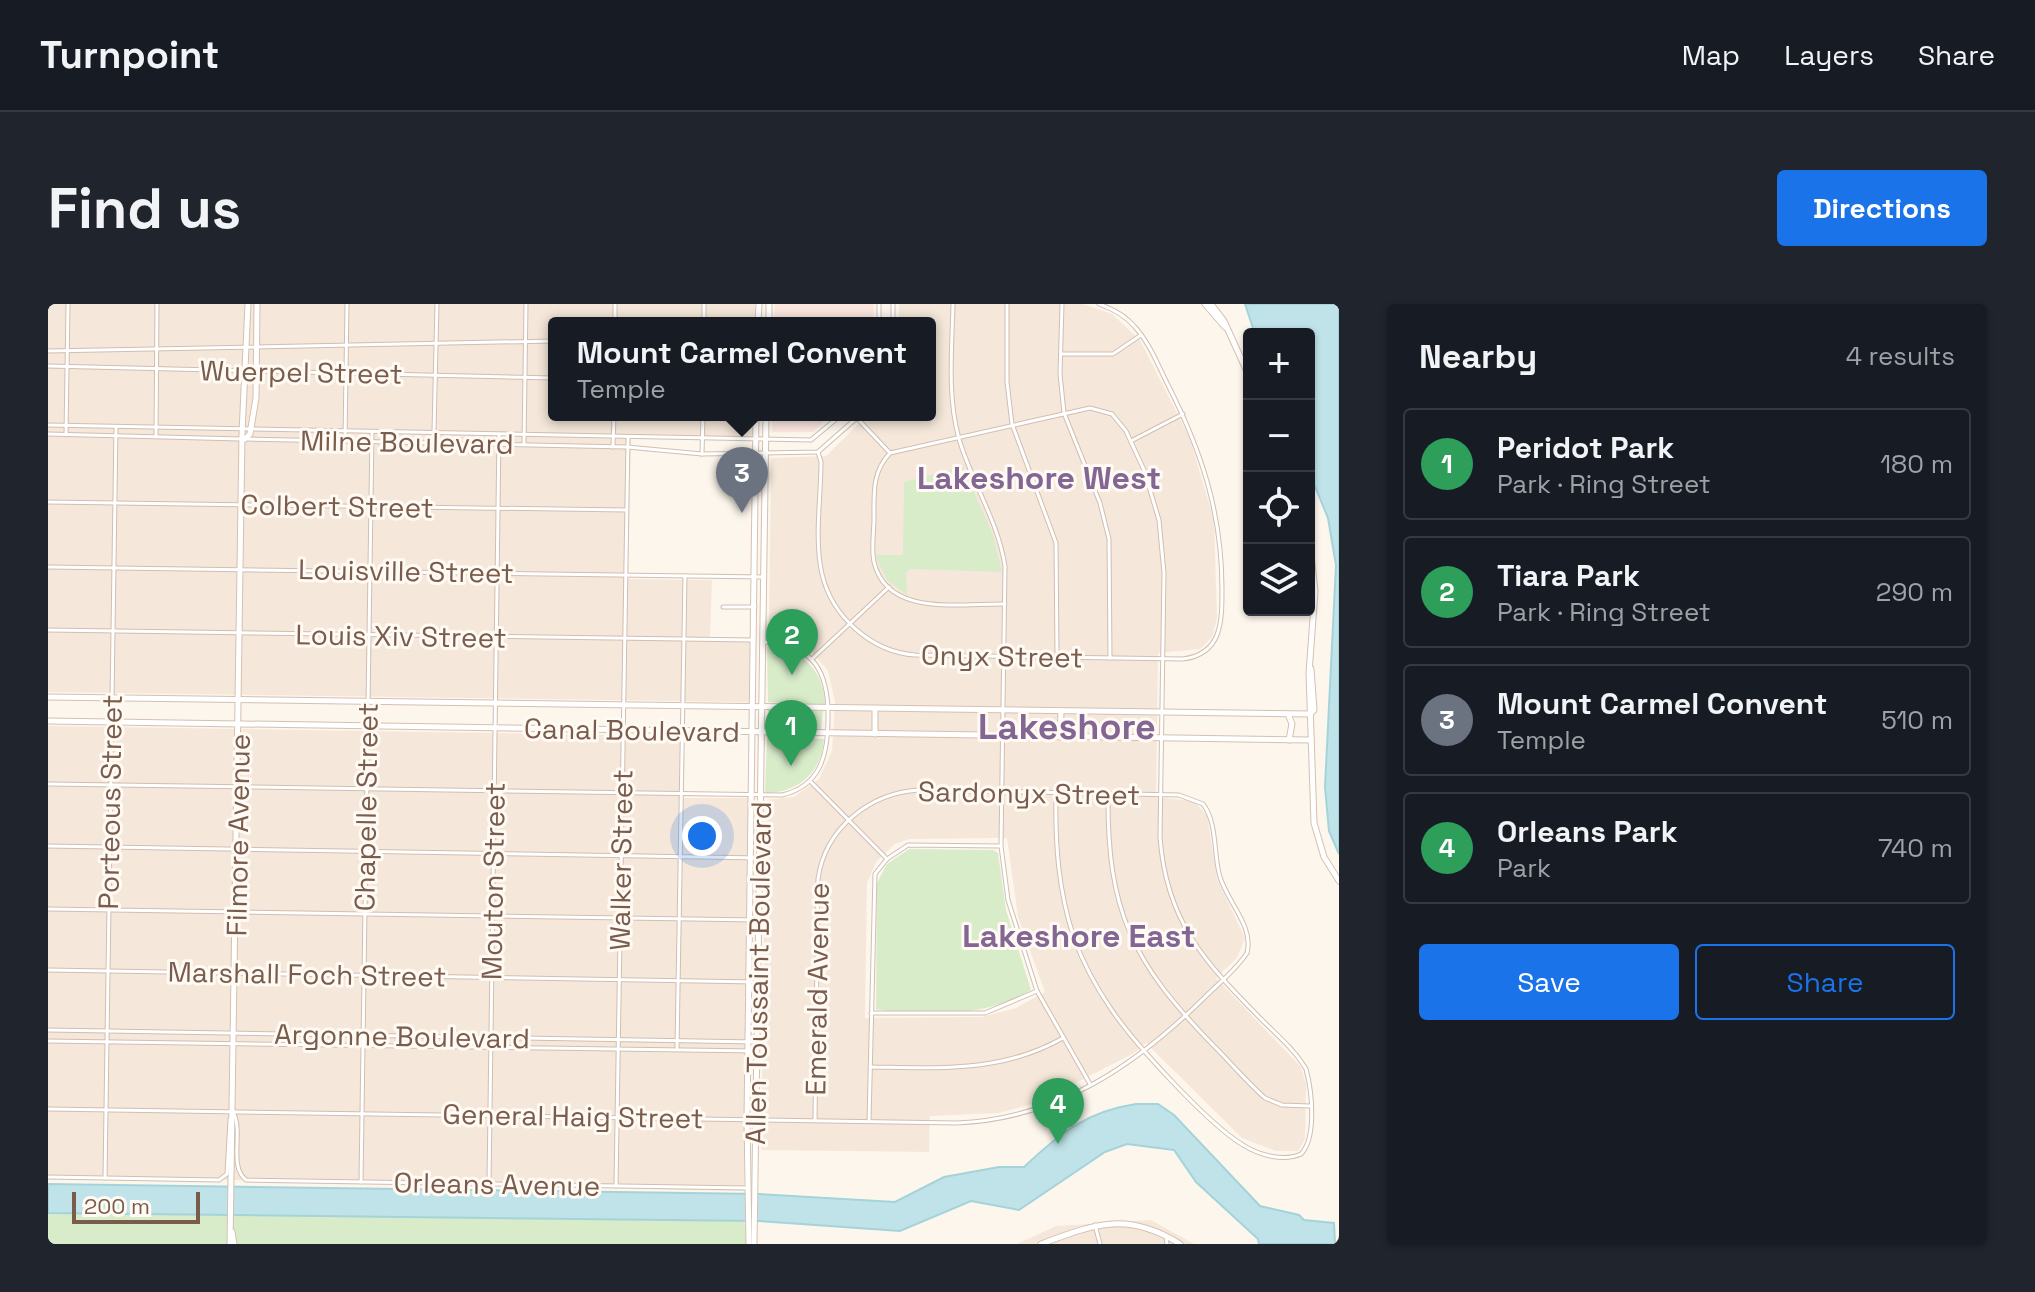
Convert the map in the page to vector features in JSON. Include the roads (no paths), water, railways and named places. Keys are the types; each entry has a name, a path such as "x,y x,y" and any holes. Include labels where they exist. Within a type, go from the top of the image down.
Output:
{"main road":[{"name":"Filmore Avenue","path":"232,1244 243,430 248,304"},
{"path":"245,439 251,430 257,304"},
{"path":"1208,304 1226,328 1243,363"},
{"name":"Allen Toussaint Boulevard","path":"752,1244 747,1120 756,421"},
{"name":"Allen Toussaint Boulevard","path":"750,1190 755,1163 766,421"},
{"path":"1309,544 1313,588 1310,714 1314,823 1324,857 1339,881"},
{"path":"755,604 764,601"},
{"path":"753,672 762,672"},
{"name":"Canal Boulevard","path":"48,697 683,708 1310,714"},
{"path":"875,710 875,734"},
{"path":"1060,737 1061,712"},
{"path":"1288,714 1292,724 1289,740"},
{"name":"Canal Boulevard","path":"48,721 1311,740"},
{"path":"752,759 761,759"},
{"path":"752,828 760,828"},
{"path":"747,1163 755,1163"},
{"path":"1041,1244 1095,1225 1128,1223 1180,1244"}],"street":[{"path":"66,435 68,304"},
{"path":"156,437 157,304"},
{"path":"345,441 347,304"},
{"path":"434,433 437,304"},
{"path":"524,445 526,304"},
{"path":"953,304 952,379 959,437 975,484 999,537 1005,566 1001,846 1012,918 1037,991 1090,1084"},
{"path":"1007,304 1007,382 1012,424 1056,543 1057,657"},
{"path":"1062,304 1064,413 1107,524 1112,566 1110,658"},
{"path":"1099,304 1123,316 1141,335 1183,414 1131,441"},
{"path":"1061,354 1113,354 1141,335"},
{"path":"48,351 548,341"},
{"name":"Wuerpel Street","path":"48,366 548,378"},
{"path":"1005,604 916,602 900,598 880,576 873,555 875,479 890,453 1064,413 1090,408 1105,411 1121,424 1131,441 1150,486 1162,540 1161,853 1169,891 1186,932 1222,980 1300,1059 1309,1081 1310,1106 1309,1140 1301,1154 1284,1158 1255,1151 1232,1138 1147,1052 1099,991 1075,939 1059,875 1056,793"},
{"name":"Onyx Street","path":"850,624 872,642 899,653 1190,658 1205,652 1218,637 1222,621 1222,552 1216,509 1206,471 1183,414"},
{"path":"613,447 614,421"},
{"path":"702,454 703,421"},
{"name":"Milne Boulevard","path":"48,425 766,440 816,439 835,421"},
{"path":"850,624 830,596 821,572 821,462 818,452 852,421"},
{"path":"861,421 890,453"},
{"name":"Porteous Street","path":"105,1178 116,427"},
{"name":"Chapelle Street","path":"361,1182 372,432"},
{"name":"Milne Boulevard","path":"48,434 627,447 702,454 818,452"},
{"name":"Mouton Street","path":"489,1184 499,435"},
{"name":"Walker Street","path":"616,1186 628,438"},
{"name":"Colbert Street","path":"48,502 626,510"},
{"name":"Louisville Street","path":"48,567 764,577"},
{"path":"677,1048 685,576"},
{"path":"812,660 889,587"},
{"path":"723,607 755,604"},
{"name":"Louis Xiv Street","path":"48,630 754,640"},
{"path":"48,784 752,796 787,794 811,781 825,758 829,709 825,681 812,660 791,646 763,642"},
{"path":"811,781 887,859"},
{"name":"Sardonyx Street","path":"849,820 872,802 905,791 1192,797 1203,804 1210,814 1220,876 1242,921"},
{"path":"1108,794 1110,864 1123,920 1144,964 1185,1016 1265,1098 1282,1105 1310,1106"},
{"name":"Emerald Avenue","path":"815,1120 818,879 827,849 849,820"},
{"path":"869,1121 873,881 887,859 908,845 1001,846"},
{"path":"48,846 760,858"},
{"path":"48,909 758,920"},
{"name":"General Haig Street","path":"48,1109 747,1120 995,1120 1040,1109 1147,1052 1247,953 1248,935 1242,921"},
{"name":"Marshall Foch Street","path":"48,970 757,982"},
{"path":"871,1013 985,1013 1037,991"},
{"name":"Argonne Boulevard","path":"48,1030 756,1042"},
{"path":"870,1067 988,1066 1026,1057 1063,1038"},
{"name":"Argonne Boulevard","path":"48,1041 756,1051"},
{"path":"48,1177 219,1180 227,1174 229,1120 233,1112"},
{"name":"Orleans Avenue","path":"233,1112 238,1121 238,1167 246,1180 750,1190"},
{"path":"1095,1225 1100,1244"},
{"path":"1166,1236 1167,1244"}],"water":[{"path":"1245,304 1339,304 1339,854 1329,831 1325,787 1336,565 1328,518 1315,487 1315,328 1253,328"},
{"path":"1136,1104 1158,1104 1174,1115 1260,1206 1299,1215 1304,1220 1334,1223 1335,1243 1339,1244 1259,1244 1258,1239 1196,1182 1174,1150 1127,1144 1105,1152 1019,1210 971,1201 900,1231 759,1221 48,1213 48,1184 759,1194 895,1202 944,1177 999,1167 1024,1167 1049,1144 1088,1118"}],"place":[{"name":"Mount Carmel Convent","path":"742,513"},
{"name":"Tiara Park","path":"792,675"},
{"name":"Peridot Park","path":"791,766"},
{"name":"Orleans Park","path":"1058,1144"}],"district":[{"name":"Lakeshore West","path":"1039,478"},
{"name":"Lakeshore","path":"1067,727"},
{"name":"Lakeshore East","path":"1079,936"}]}
